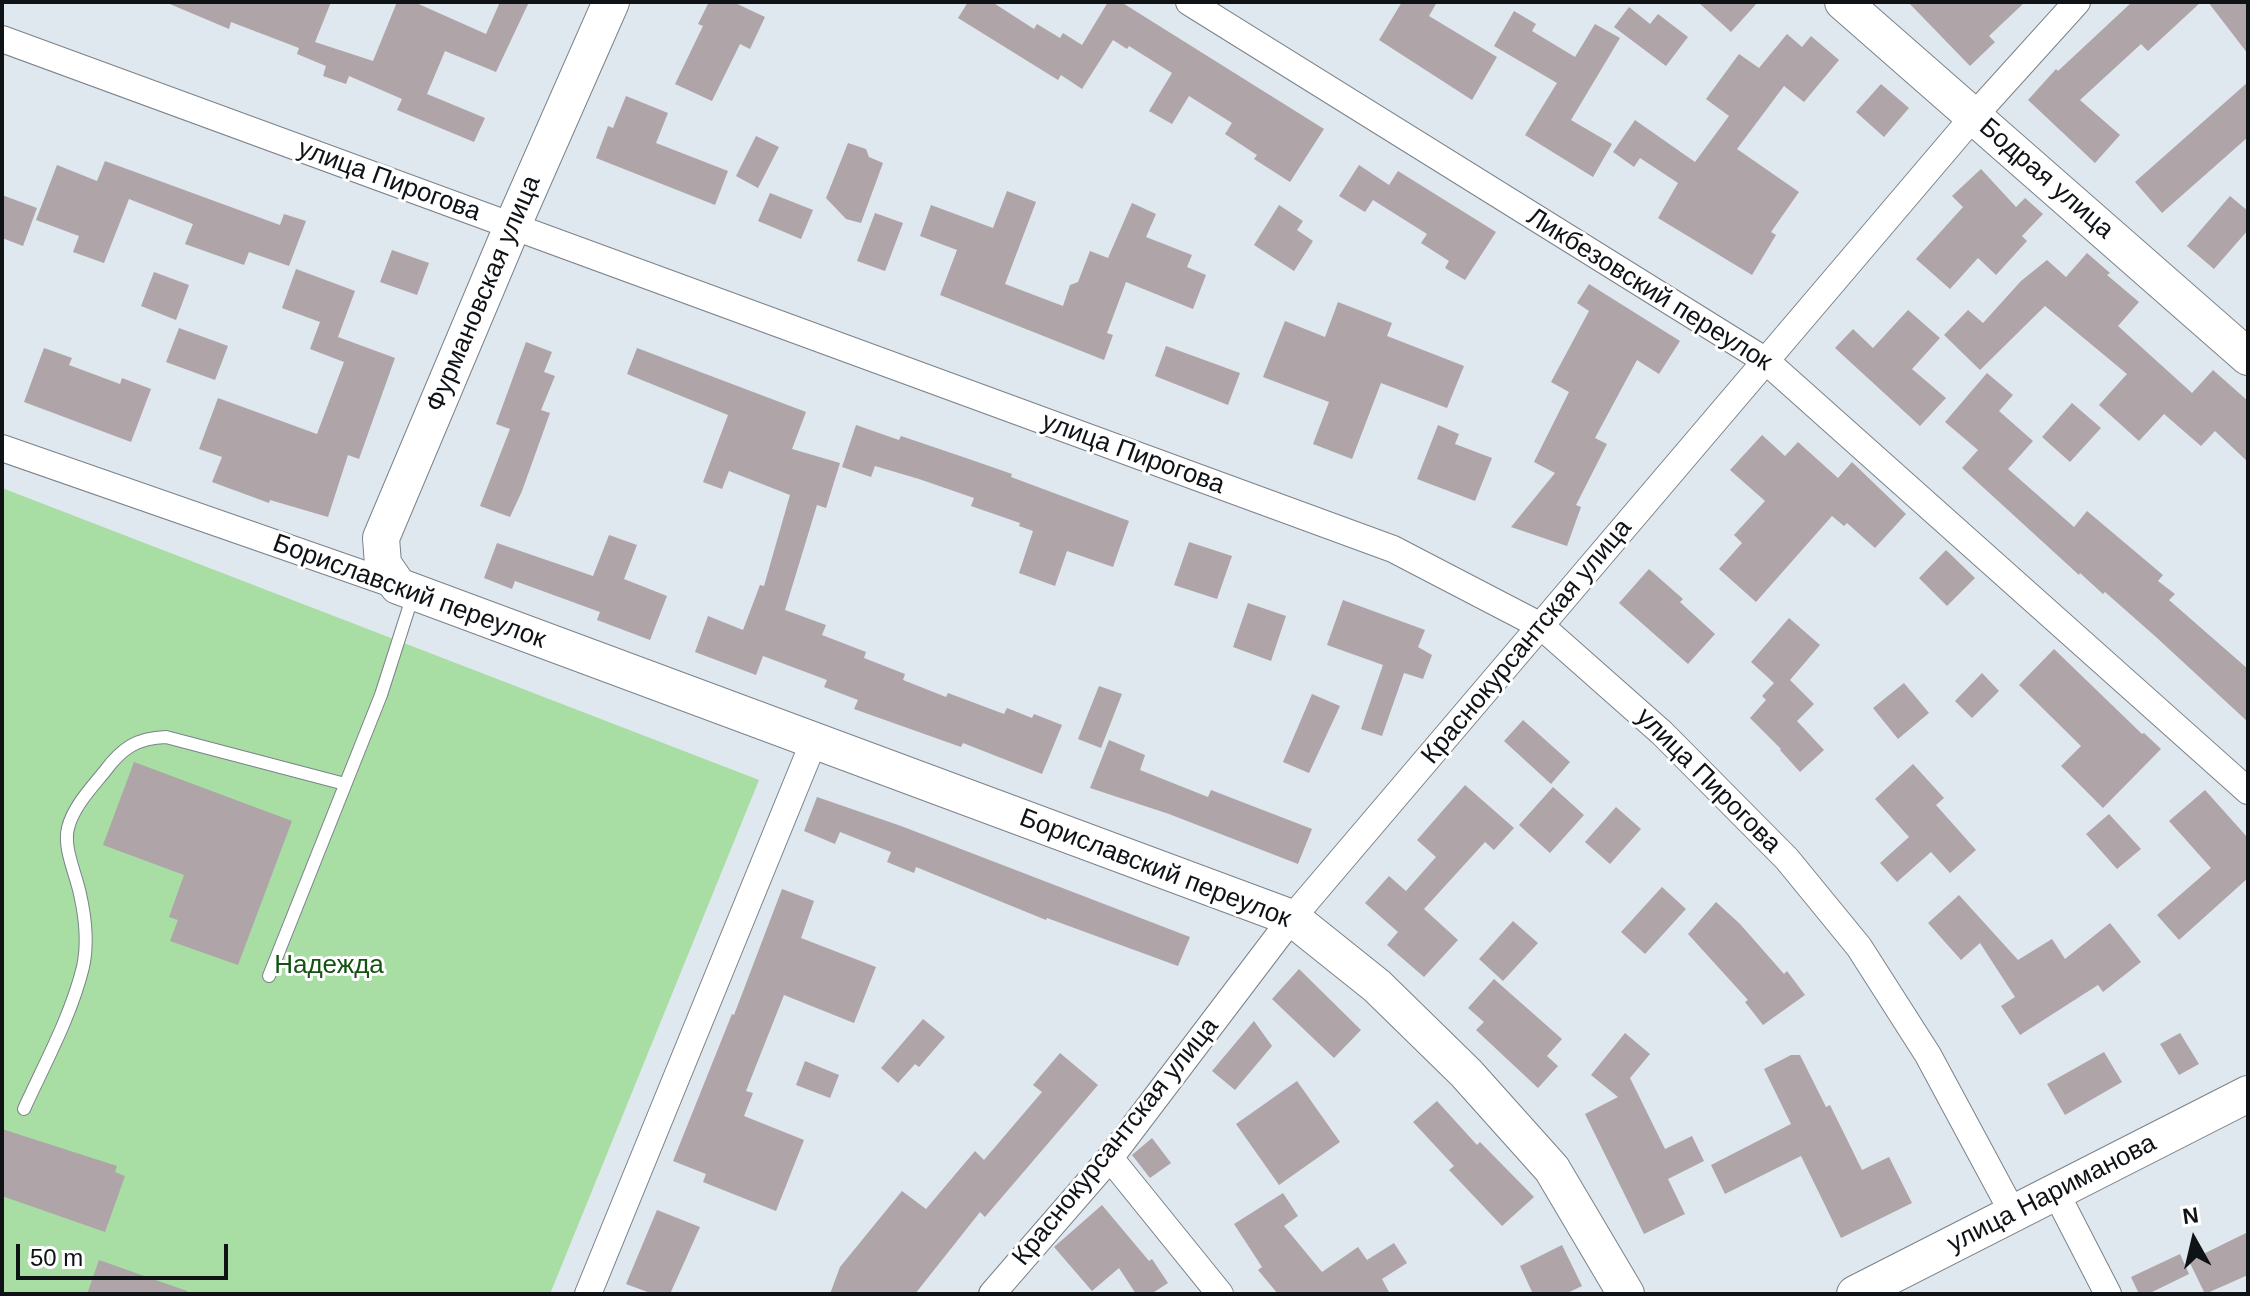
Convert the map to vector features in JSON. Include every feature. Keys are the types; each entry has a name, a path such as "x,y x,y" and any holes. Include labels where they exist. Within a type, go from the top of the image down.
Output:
{"street":[{"name":"Фурмановская улица","path":"406,589 383,564 381,538 611,2"},
{"name":"Ликбезовский переулок","path":"1189,2 1766,361 2248,791"},
{"name":"Бодрая улица","path":"1843,2 2248,357"},
{"name":"Краснокурсантская улица","path":"992,1294 1110,1158 1292,918 1974,116 2077,2"},
{"name":"улица Пирогова","path":"2,39 1393,549 1541,626 1683,754 1787,859 1859,947 1928,1055 2013,1213"},
{"name":"Бориславский переулок","path":"2,448 406,589 1292,918 1377,986 1466,1073 1514,1126 1552,1169 1626,1294"},
{"path":"588,1294 814,741"},
{"name":"улица Нариманова","path":"1855,1294 2248,1094"},
{"path":"1110,1158 1220,1294"},
{"path":"2056,1193 2108,1294"}],"lane":[{"path":"269,976 381,695 406,589"},
{"path":"24,1109 63,1025 83,966 85,924 70,856 68,828 83,800 117,756 144,738 166,737 345,784"}],"green space":[{"name":"Надежда","path":"2,488 759,780 550,1294 2,1294"}],"building":[{"path":"165,2 331,2 315,42 373,61 397,2 414,2 486,34 500,2 529,2 496,72 445,51 427,94 485,118 474,142 397,110 402,99 349,76 346,84 323,76 326,66 297,54 299,48 231,22 229,29"},
{"path":"709,2 733,2 765,17 750,49 740,44 712,101 675,84 703,26 698,24"},
{"path":"968,2 992,2 1034,29 1037,24 1060,38 1063,33 1082,45 1108,2 1121,2 1324,129 1290,182 1254,159 1257,155 1225,134 1232,123 1189,96 1172,124 1149,111 1172,73 1129,46 1127,49 1113,40 1082,89 1061,75 1058,80 958,18"},
{"path":"1402,2 1437,2 1429,16 1497,57 1472,100 1379,40"},
{"path":"1698,2 1758,2 1731,32"},
{"path":"1908,2 2025,2 1989,36 1995,42 1970,66"},
{"path":"2132,2 2201,2 2148,51 2141,44 2080,100 2120,135 2095,163 2028,100 2056,69 2058,71"},
{"path":"2208,2 2248,2 2248,54"},
{"path":"1629,7 1650,24 1658,14 1688,37 1666,66 1614,27"},
{"path":"1514,11 1536,24 1532,31 1575,57 1595,24 1620,38 1571,120 1612,144 1593,177 1525,135 1557,83 1494,46"},
{"path":"1787,34 1802,47 1811,36 1839,60 1804,102 1784,86 1737,149 1799,192 1771,232 1776,235 1752,275 1658,218 1678,183 1640,158 1634,167 1613,152 1635,120 1695,162 1729,116 1706,99 1739,54 1759,68"},
{"path":"2248,82 2248,137 2162,213 2135,182"},
{"path":"1881,84 1909,108 1884,137 1856,112"},
{"path":"626,96 668,113 656,143 728,171 715,205 596,158 608,126 613,128"},
{"path":"756,136 779,147 758,188 736,176"},
{"path":"848,143 866,149 869,157 883,163 861,223 846,219 826,198"},
{"path":"105,161 280,225 284,214 306,221 289,266 249,252 244,265 185,244 193,224 129,199 104,263 73,252 79,236 36,220 57,165 97,181"},
{"path":"1359,165 1389,185 1398,171 1496,232 1465,280 1445,268 1449,261 1421,243 1427,234 1373,200 1365,212 1339,196"},
{"path":"1981,169 2016,207 2025,198 2043,214 2022,236 2027,241 1996,275 1978,258 1950,289 1916,259 1963,207 1952,196"},
{"path":"1007,191 1036,202 1005,284 1063,306 1070,285 1078,282 1090,251 1108,258 1132,203 1156,214 1146,237 1192,255 1187,267 1206,275 1193,309 1126,282 1107,333 1113,335 1104,360 940,295 957,250 920,236 931,205 993,228"},
{"path":"770,193 813,210 801,239 758,221"},
{"path":"2,195 37,208 23,246 2,238"},
{"path":"2230,196 2248,211 2248,230 2214,269 2187,246"},
{"path":"1279,205 1303,221 1297,230 1313,241 1294,271 1254,245"},
{"path":"875,213 903,223 885,271 857,261"},
{"path":"392,250 429,263 417,295 380,282"},
{"path":"2087,253 2139,302 2118,326 2192,393 2213,370 2248,401 2248,462 2215,431 2201,446 2164,414 2139,441 2099,405 2127,374 2045,306 1980,370 1944,335 1968,310 1983,323 2021,281 2047,260 2066,277"},
{"path":"296,269 355,291 338,337 395,358 359,459 348,455 328,517 270,500 269,503 212,482 222,457 199,449 218,398 317,434 344,362 310,349 320,322 282,308"},
{"path":"154,272 189,285 176,320 141,306"},
{"path":"1589,284 1680,341 1659,374 1637,360 1595,438 1607,444 1576,505 1581,507 1567,546 1511,527 1555,473 1534,462 1569,392 1551,382 1589,311 1577,303"},
{"path":"1338,302 1392,323 1387,336 1464,366 1447,408 1381,383 1352,459 1313,444 1329,402 1263,377 1285,321 1325,337"},
{"path":"1908,310 1940,338 1912,369 1946,398 1920,426 1835,348 1853,329 1873,348"},
{"path":"179,328 228,346 215,380 166,362"},
{"path":"526,342 552,352 544,372 555,376 541,410 550,413 510,517 480,506 510,429 496,424"},
{"path":"1166,346 1240,373 1228,405 1155,376"},
{"path":"44,348 72,358 69,365 120,384 122,378 151,389 131,442 24,402"},
{"path":"637,348 806,412 792,449 840,463 826,508 817,505 785,610 826,625 822,635 866,652 864,658 905,674 903,680 1004,714 1007,708 1062,725 1042,774 963,743 961,747 854,709 858,700 824,687 827,680 763,656 756,675 695,652 708,616 743,630 760,585 764,586 790,495 729,471 722,489 703,482 728,415 627,374"},
{"path":"1987,373 2013,395 1999,411 2033,441 2008,469 2074,527 2087,511 2163,575 2158,581 2175,594 2169,600 2248,669 2248,722 2156,637 2105,592 2103,594 2079,575 1962,468 1978,450 1945,422"},
{"path":"2072,403 2101,428 2070,462 2042,437"},
{"path":"856,425 899,440 901,436 1012,474 1011,477 1129,521 1113,567 1067,551 1055,586 1019,573 1033,531 1019,526 1020,523 971,506 974,498 919,479 875,466 871,477 842,467"},
{"path":"1438,425 1459,434 1455,444 1492,458 1475,501 1417,479"},
{"path":"1762,435 1785,456 1798,442 1838,478 1852,462 1906,514 1875,548 1847,523 1844,526 1832,516 1756,602 1719,569 1742,543 1734,535 1765,501 1730,470"},
{"path":"609,535 637,545 624,579 667,596 650,640 597,620 600,612 515,581 512,589 484,578 497,543 593,576"},
{"path":"1189,542 1232,556 1217,599 1174,585"},
{"path":"1946,550 1975,578 1947,606 1919,578"},
{"path":"1649,569 1683,599 1680,602 1715,634 1688,664 1619,603"},
{"path":"1343,600 1425,630 1418,647 1432,655 1423,679 1404,673 1382,736 1361,729 1383,665 1327,645"},
{"path":"1248,603 1286,616 1271,661 1233,647"},
{"path":"1789,618 1820,645 1790,680 1814,704 1797,721 1824,750 1800,772 1750,718 1766,700 1762,696 1774,683 1751,662"},
{"path":"2054,649 2161,749 2103,808 2061,766 2081,746 2019,685"},
{"path":"1982,673 1999,691 1972,718 1955,701"},
{"path":"1904,683 1929,713 1898,739 1873,708"},
{"path":"1099,686 1122,694 1101,748 1078,739"},
{"path":"1312,694 1340,706 1309,773 1283,762"},
{"path":"1523,720 1570,762 1551,784 1504,741"},
{"path":"1109,740 1145,755 1140,770 1208,797 1211,790 1312,829 1298,864 1169,814 1090,788"},
{"path":"134,762 292,821 238,965 170,941 178,920 169,917 184,875 103,845"},
{"path":"1913,764 1944,798 1936,805 1976,850 1950,873 1931,852 1897,882 1880,863 1909,837 1875,799"},
{"path":"1465,785 1514,828 1494,850 1485,842 1424,909 1458,940 1424,977 1387,945 1398,932 1365,903 1389,876 1406,891 1436,857 1417,840"},
{"path":"1553,787 1584,815 1550,853 1519,825"},
{"path":"2205,790 2248,838 2248,878 2179,940 2157,915 2211,868 2169,821"},
{"path":"817,797 1190,937 1178,966 1046,920 916,867 914,873 887,862 891,852 840,832 835,844 804,831"},
{"path":"1616,807 1641,829 1610,864 1585,842"},
{"path":"2109,814 2141,849 2117,869 2086,834"},
{"path":"1662,887 1686,909 1645,954 1621,932"},
{"path":"782,889 814,901 801,938 876,967 854,1023 784,995 746,1091 753,1093 744,1116 804,1140 776,1211 703,1182 706,1174 673,1161"},
{"path":"1959,895 2018,960 2052,939 2065,959 2110,923 2141,962 2103,992 2098,985 2020,1035 2001,1006 2015,997 1980,943 1961,960 1928,923"},
{"path":"1716,902 1784,974 1787,971 1805,995 1763,1025 1745,1002 1748,1000 1688,934"},
{"path":"1513,921 1538,943 1503,981 1479,959"},
{"path":"1299,969 1361,1030 1334,1058 1272,999"},
{"path":"1494,979 1562,1039 1547,1056 1558,1066 1538,1088 1476,1030 1484,1022 1468,1008"},
{"path":"923,1019 945,1037 919,1067 915,1064 898,1083 881,1068"},
{"path":"1254,1021 1272,1046 1235,1090 1212,1071"},
{"path":"1625,1033 1650,1054 1630,1078 1665,1149 1692,1136 1704,1161 1668,1179 1685,1214 1644,1234 1585,1114 1618,1097 1591,1075"},
{"path":"2180,1033 2199,1064 2179,1075 2160,1044"},
{"path":"2104,1052 2122,1082 2065,1115 2047,1084"},
{"path":"1060,1053 1098,1085 985,1217 980,1212 915,1294 830,1294 840,1267 902,1191 926,1209 975,1151 984,1160 1042,1092 1033,1085"},
{"path":"1791,1055 1800,1055 1826,1107 1830,1105 1862,1170 1889,1157 1912,1203 1841,1238 1801,1156 1725,1194 1711,1165 1791,1124 1764,1069"},
{"path":"805,1061 839,1075 830,1098 796,1085"},
{"path":"1297,1081 1340,1142 1279,1185 1236,1124"},
{"path":"1437,1101 1477,1145 1480,1142 1534,1197 1502,1226 1449,1170 1454,1166 1413,1122"},
{"path":"2,1129 117,1166 115,1172 125,1176 105,1232 2,1196"},
{"path":"1152,1138 1171,1163 1150,1178 1132,1155"},
{"path":"1283,1193 1298,1216 1284,1226 1322,1272 1358,1247 1367,1260 1394,1243 1407,1263 1382,1279 1390,1294 1278,1294 1258,1270 1262,1267 1234,1224"},
{"path":"1102,1205 1149,1261 1152,1259 1168,1283 1151,1294 1136,1294 1119,1268 1092,1291 1054,1247"},
{"path":"657,1210 700,1227 670,1294 653,1294 626,1284"},
{"path":"2248,1232 2248,1275 2205,1294 2189,1261"},
{"path":"1562,1245 1582,1286 1565,1294 1533,1294 1520,1266"},
{"path":"2180,1254 2189,1274 2148,1294 2139,1294 2131,1277"},
{"path":"99,1260 187,1291 187,1294 87,1294"}]}
